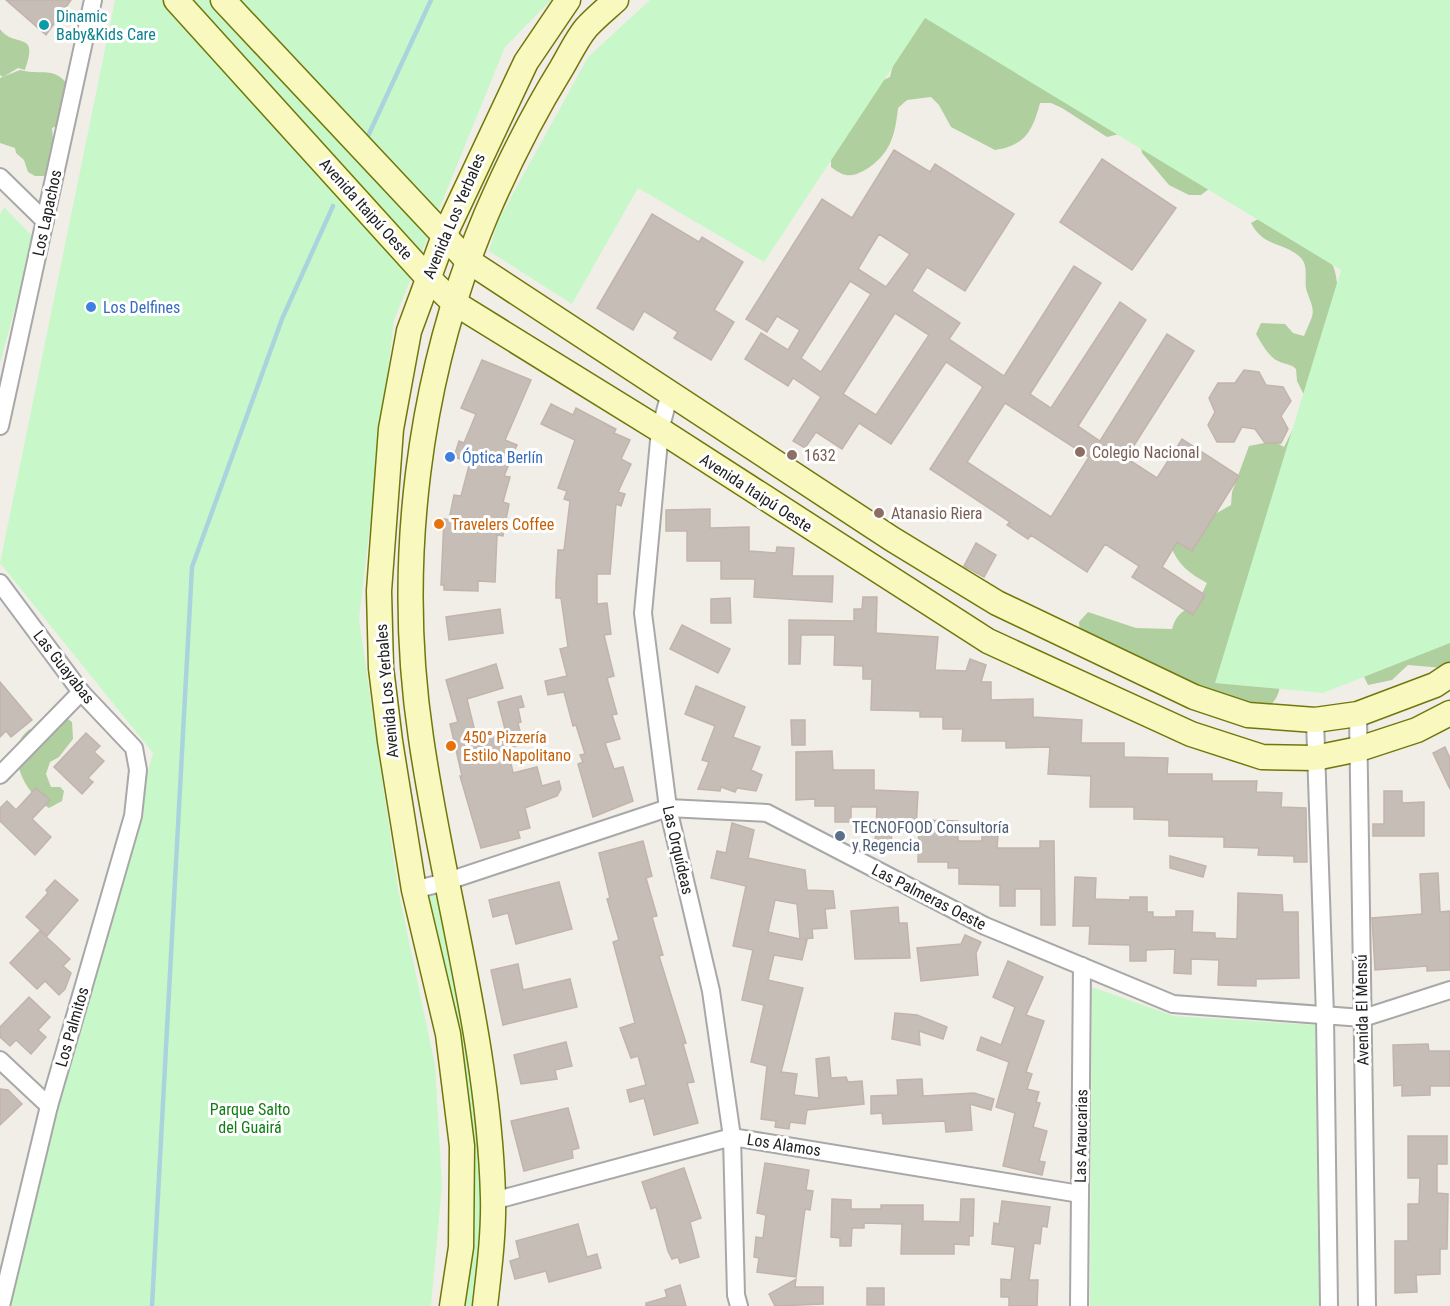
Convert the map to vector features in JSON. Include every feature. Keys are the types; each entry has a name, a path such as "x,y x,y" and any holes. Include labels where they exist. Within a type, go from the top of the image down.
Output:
{"street":[{"name":"Los Lapachos","path":"0,426 3,400 93,0"},
{"name":"Avenida Itaipú Oeste","path":"176,0 427,277 453,302 660,430 988,641 1191,734 1262,757 1315,758 1359,749 1417,730 1450,713"},
{"path":"223,0 467,260 892,539 997,603 1194,697 1248,715 1315,720 1358,714 1435,685 1450,675"},
{"name":"Avenida Los Yerbales","path":"452,1306 461,1247 462,1146 448,1034 414,890 384,689 380,591 391,429 410,332 427,277 526,62 568,0"},
{"path":"485,1306 493,1201 490,1136 477,1030 445,882 420,734 410,627 414,524 427,420 453,302 467,260 532,116 584,30 616,0"},
{"path":"0,177 45,221"},
{"name":"Las Orquídeas","path":"670,393 660,430 643,613 668,808 711,991 732,1137 736,1295 739,1306"},
{"name":"Las Guayabas","path":"0,583 81,692 134,748"},
{"path":"0,775 81,692"},
{"name":"Avenida El Mensú","path":"1358,714 1366,1306"},
{"path":"1315,720 1325,1016 1329,1306"},
{"name":"Los Palmitos","path":"1,1306 49,1106 133,816 138,770 134,748"},
{"name":"Las Palmeras Oeste","path":"414,890 445,882 668,808 767,813 985,926 1173,1004 1362,1018 1450,990"},
{"name":"Las Araucarias","path":"1079,1306 1082,966"},
{"path":"0,1060 49,1106"},
{"name":"Los Alamos","path":"493,1201 732,1137 1080,1194"}],"green space":[{"name":"Parque Salto del Guairá","path":"115,0 551,0 505,47 394,320 359,619 398,889 435,1065 442,1185 431,1306 6,1306 153,753 0,563"},
{"path":"650,0 1450,0 1450,643 1323,693 1215,683 1341,270 925,18 764,262 638,188 572,304 489,251 498,221 588,57"},
{"path":"1093,0 1210,188 1201,195 1189,195 1169,185 1142,153 1140,140 1131,131 1107,137 1051,103 1040,103 1031,129 1021,140 1014,145 995,150 951,127 939,105 931,97 907,100 898,108 893,136 880,158 860,173 852,175 840,173 831,167 831,153 866,88 890,77 893,65 881,12"},
{"path":"0,29 6,35 27,44 29,49 25,70 18,68 3,77 0,75"},
{"path":"20,70 52,73 58,75 69,86 59,125 52,128 54,148 50,176 35,176 28,172 24,160 16,153 15,148 0,143 0,78"},
{"path":"1450,115 1450,665 1443,668 1408,665 1392,680 1368,685 1357,662 1281,667 1277,696 1265,709 1231,703 1080,634 1079,622 1088,612 1136,628 1172,629 1180,614 1196,606 1207,583 1185,568 1171,546 1208,518 1231,505 1232,492 1249,446 1274,441 1284,447 1307,401 1297,381 1296,369 1271,356 1256,334 1261,323 1285,324 1293,333 1304,336 1313,314 1306,288 1305,265 1294,252 1262,237 1251,223 1272,211 1332,264 1341,295"},
{"path":"4,207 34,238 0,363 0,215"},
{"path":"65,717 72,722 73,739 59,757 50,762 46,774 51,787 60,787 64,791 62,801 49,808 40,801 25,782 17,759 18,747 22,737 30,729 39,731"},
{"path":"442,893 468,1020 485,1183 479,1306 459,1306 466,1229 425,898"},
{"path":"1092,987 1174,1016 1315,1025 1319,1306 1090,1306"}],"building":[{"name":"Dinamic Baby&Kids Care","path":"6,0 71,0 46,35"},
{"path":"894,150 930,172 935,164 1014,214 965,291 927,267 912,291 960,323 949,339 1004,376 1074,266 1101,283 1030,394 1051,408 1120,302 1146,320 1078,426 1100,441 1167,334 1194,351 1126,458 1157,478 1182,439 1239,476 1192,551 1177,542 1162,567 1205,595 1193,615 1132,577 1139,566 1105,544 1087,572 1031,535 1028,539 1007,525 1010,522 930,469 983,387 946,362 891,444 859,423 842,449 816,432 805,448 793,441 821,397 793,378 788,386 745,359 761,333 788,350 800,330 777,316 767,332 746,319 822,199 852,218","holes":["879,234 910,254 886,287 858,269","850,281 871,294 821,372 801,358","895,313 929,335 876,415 843,394","1005,403 1089,457 1051,517 967,462"]},
{"path":"1102,159 1176,208 1132,270 1060,222"},
{"path":"652,214 699,242 702,237 743,262 714,310 734,322 711,360 674,338 678,332 644,311 633,330 597,308"},
{"path":"482,360 531,380 505,440 517,445 504,476 510,477 503,502 509,504 503,536 497,535 495,582 478,581 478,591 444,590 444,585 441,585 444,519 449,520 454,495 461,496 470,462 454,457 459,441 464,443 476,414 461,408"},
{"path":"1244,370 1259,372 1266,385 1283,387 1291,401 1281,416 1288,429 1281,443 1265,443 1255,429 1242,427 1234,442 1217,442 1208,425 1215,412 1209,398 1218,383 1235,383"},
{"path":"551,404 573,415 576,408 616,429 614,433 630,440 621,459 631,464 618,492 625,494 621,506 616,504 610,574 597,574 597,604 607,603 611,634 604,635 614,676 607,678 617,714 612,715 620,739 605,743 614,769 623,767 633,801 593,817 578,764 583,762 580,755 585,754 576,725 573,726 564,692 548,695 545,681 567,676 560,649 568,647 561,598 556,598 556,583 558,550 564,550 570,501 564,499 567,491 558,488 575,440 541,424"},
{"path":"710,509 710,528 749,527 749,551 776,553 777,547 794,548 792,576 833,576 832,602 754,597 755,579 721,579 721,561 687,561 687,531 666,531 666,510"},
{"path":"976,543 996,555 984,577 964,566"},
{"path":"863,597 877,597 876,633 938,637 935,670 966,671 970,659 986,665 981,682 991,682 991,700 1033,699 1033,717 1082,720 1081,743 1124,743 1124,757 1168,758 1167,774 1212,774 1212,781 1257,781 1256,792 1282,793 1281,807 1306,808 1307,862 1294,862 1294,856 1258,855 1259,848 1224,847 1224,837 1169,836 1169,820 1134,819 1134,807 1090,807 1091,776 1048,774 1050,747 1006,748 1006,741 962,741 963,729 943,729 943,717 920,717 920,711 871,710 872,679 863,679 863,666 834,665 835,635 801,635 800,664 789,664 789,620 854,621 854,609 862,609"},
{"path":"730,598 731,623 711,623 711,599"},
{"path":"500,609 503,633 449,640 446,617"},
{"path":"682,625 730,649 718,673 670,649"},
{"path":"496,664 503,688 467,699 476,736 505,729 498,702 521,696 524,707 518,708 521,722 518,723 523,744 508,748 513,773 537,767 542,786 559,781 561,789 557,796 525,808 530,828 518,831 520,838 481,848 460,776 462,776 450,724 458,722 446,680"},
{"path":"0,682 32,720 11,737 6,731 0,737"},
{"path":"696,686 745,707 733,737 760,747 751,770 762,775 756,791 737,788 735,792 721,787 720,791 698,789 709,762 702,760 715,726 685,714"},
{"path":"791,720 805,720 805,745 792,745"},
{"path":"86,733 100,746 94,752 104,761 88,778 93,782 82,794 54,767"},
{"path":"1445,747 1450,758 1450,789 1433,753"},
{"path":"832,751 833,770 874,770 874,790 918,792 916,830 892,829 891,844 875,844 877,807 851,807 851,822 835,822 835,806 815,806 815,799 796,800 796,752"},
{"path":"36,788 50,800 32,819 51,837 35,855 0,821 0,808 7,801 16,810"},
{"path":"1384,791 1402,791 1402,803 1424,802 1424,836 1373,836 1373,824 1384,824"},
{"path":"919,820 958,821 958,841 982,841 982,834 998,835 997,848 1040,848 1040,841 1054,841 1055,925 1041,925 1041,889 1015,889 1015,906 1000,906 1000,885 959,884 959,868 948,868 948,862 918,862"},
{"path":"732,823 754,830 748,858 805,870 807,890 833,891 835,908 825,909 827,928 812,929 813,938 803,939 807,940 802,960 774,955 768,980 803,988 781,1072 797,1074 794,1095 819,1098 816,1059 829,1057 831,1078 846,1077 848,1082 862,1081 864,1104 807,1110 805,1124 790,1122 789,1129 775,1127 776,1121 761,1119 767,1066 751,1062 764,1005 742,1000 753,950 733,946 746,886 711,878 717,851 726,853","holes":["775,900 797,904 800,939 768,932"]},
{"path":"643,841 652,876 646,878 657,916 652,917 663,955 659,956 686,1043 683,1044 694,1082 687,1083 698,1123 654,1135 644,1098 630,1102 627,1090 646,1085 638,1056 631,1058 620,1028 635,1023 613,942 619,940 607,899 610,898 599,853"},
{"path":"1170,856 1206,866 1203,877 1170,868"},
{"path":"1438,873 1440,912 1450,911 1450,970 1427,971 1427,966 1375,970 1372,918 1422,914 1420,874"},
{"path":"1075,877 1096,878 1095,899 1130,900 1130,897 1147,897 1147,912 1153,912 1153,917 1176,917 1176,911 1193,911 1192,932 1215,933 1215,938 1237,939 1238,893 1282,895 1283,912 1298,912 1299,978 1256,979 1256,986 1218,985 1219,960 1191,959 1191,974 1174,973 1175,949 1146,950 1146,961 1130,961 1130,945 1089,944 1090,926 1073,926"},
{"path":"55,880 78,900 47,936 26,917 48,893 46,890"},
{"path":"559,882 572,929 516,944 508,913 493,917 489,900"},
{"path":"898,907 899,923 907,923 910,958 855,959 851,911"},
{"path":"40,931 70,959 63,966 71,973 65,989 59,995 45,981 37,989 10,963"},
{"path":"965,935 981,942 976,953 978,975 921,981 917,948 961,944"},
{"path":"1008,961 1043,977 1026,1015 1044,1021 1026,1072 1032,1074 1027,1089 1039,1092 1036,1102 1040,1103 1033,1127 1047,1131 1039,1161 1045,1162 1042,1175 1003,1166 1015,1113 996,1107 1009,1062 977,1050 981,1037 1001,1045 1015,1007 993,997"},
{"path":"518,964 523,990 570,979 577,1007 503,1025 491,970"},
{"path":"29,997 50,1017 38,1030 46,1037 31,1054 16,1040 10,1046 0,1037 0,1027"},
{"path":"895,1013 917,1015 947,1027 943,1039 919,1031 920,1045 892,1039"},
{"path":"566,1042 572,1066 555,1070 557,1079 521,1084 514,1055"},
{"path":"1428,1044 1429,1051 1450,1051 1450,1086 1430,1086 1430,1095 1402,1096 1402,1085 1394,1086 1393,1045"},
{"path":"922,1079 923,1096 974,1093 994,1099 991,1110 970,1104 972,1130 946,1132 945,1121 883,1124 882,1113 871,1114 871,1096 898,1095 897,1080"},
{"path":"0,1089 8,1090 22,1104 0,1125"},
{"path":"568,1108 579,1148 572,1150 573,1158 524,1171 511,1121"},
{"path":"1408,1136 1447,1136 1447,1164 1437,1164 1437,1193 1448,1194 1447,1249 1440,1249 1440,1274 1416,1275 1417,1292 1395,1293 1395,1241 1408,1241 1408,1204 1419,1204 1420,1178 1408,1178"},
{"path":"765,1163 809,1170 806,1190 813,1191 810,1210 805,1209 796,1277 757,1272 759,1258 754,1257 756,1237 763,1238 766,1215 757,1213"},
{"path":"684,1168 701,1218 690,1222 699,1257 680,1263 678,1257 672,1259 668,1251 656,1207 651,1209 642,1182"},
{"path":"832,1199 851,1200 851,1209 881,1209 881,1205 923,1205 923,1221 960,1222 961,1199 974,1199 973,1236 969,1236 969,1245 954,1244 954,1254 901,1254 902,1224 864,1223 864,1228 852,1228 851,1246 840,1246 840,1238 831,1237"},
{"path":"1002,1201 1050,1207 1047,1227 1042,1226 1040,1244 1034,1243 1029,1280 1038,1280 1037,1306 1009,1306 1009,1297 1001,1297 1001,1279 1011,1280 1015,1247 992,1244 994,1223 999,1224"},
{"path":"578,1224 587,1257 597,1254 601,1268 549,1282 546,1271 515,1279 510,1261 520,1258 516,1241"},
{"path":"796,1279 795,1287 823,1287 823,1304 775,1306 769,1294"},
{"path":"680,1285 686,1306 646,1306 646,1303 667,1297 665,1290"},
{"path":"867,1288 884,1288 884,1305 867,1305"}],"waterway":[{"path":"368,136 431,0"},
{"path":"152,1306 192,567 282,319 333,206"}],"place":[{"name":"Dinamic Baby&Kids Care","path":"44,25"},
{"name":"Los Delfines","path":"91,307"},
{"name":"Colegio Nacional","path":"1080,452"},
{"name":"1632","path":"792,455"},
{"name":"Óptica Berlín","path":"450,457"},
{"name":"Atanasio Riera","path":"879,513"},
{"name":"Travelers Coffee","path":"439,524"},
{"name":"450° Pizzería Estilo Napolitano","path":"451,746"},
{"name":"TECNOFOOD Consultoría y Regencia","path":"840,836"}]}
